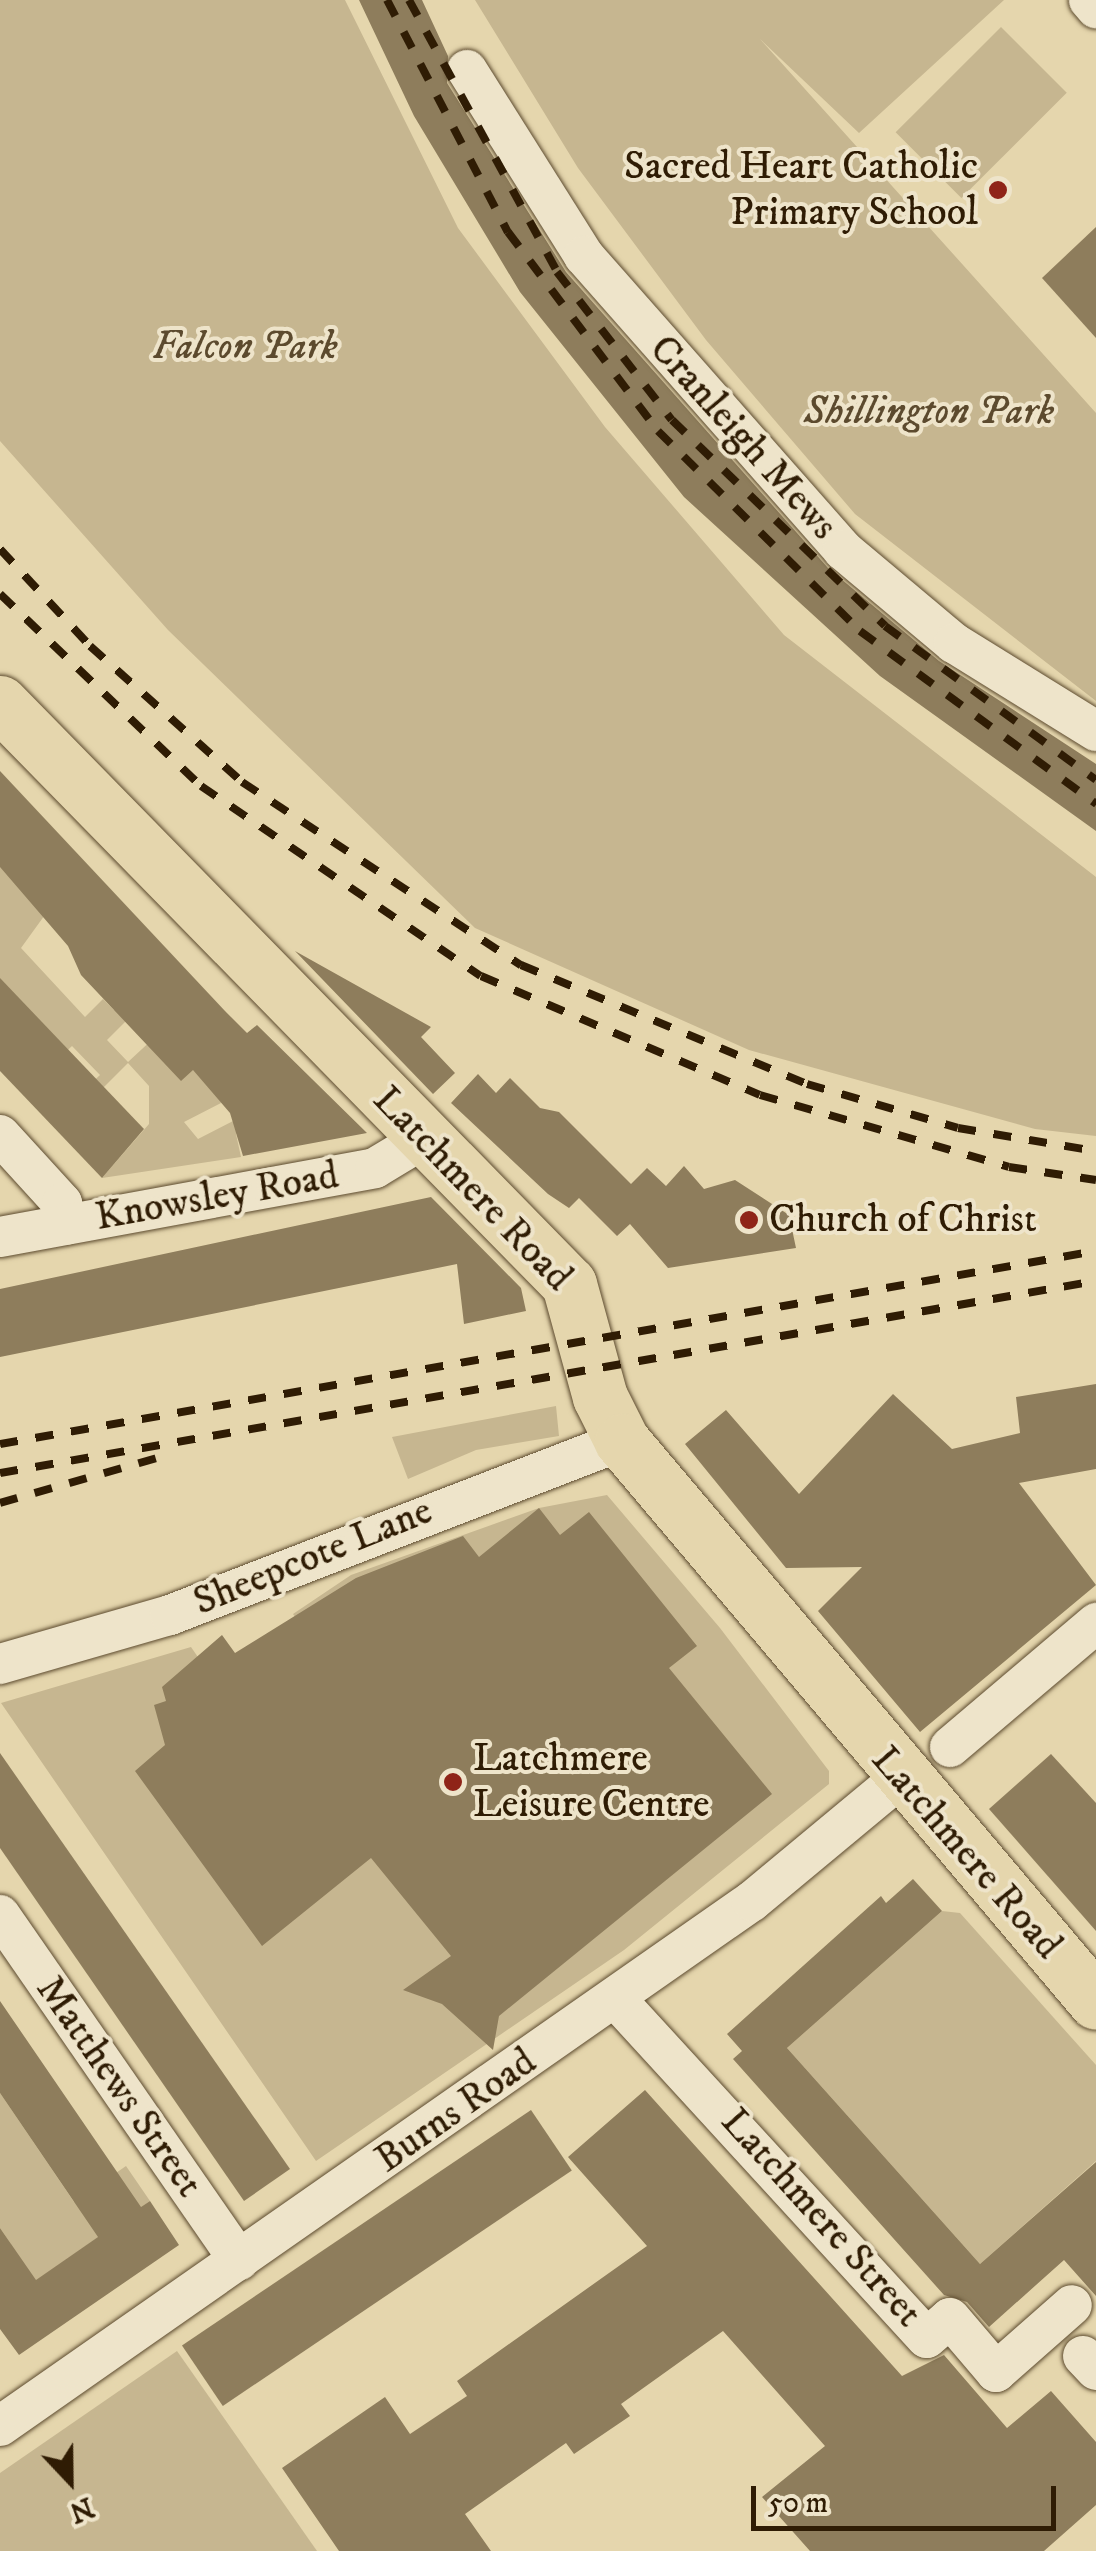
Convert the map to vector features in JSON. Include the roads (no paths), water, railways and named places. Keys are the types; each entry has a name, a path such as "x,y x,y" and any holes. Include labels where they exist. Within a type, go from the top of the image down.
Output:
{"highway":[{"name":"Latchmere Road","path":"0,703 569,1284 622,1441 900,1778 1096,2002"}],"street":[{"path":"1089,0 1096,8"},
{"name":"Cranleigh Mews","path":"467,70 584,256 843,550 954,643 1096,731"},
{"path":"0,1136 62,1202 67,1224"},
{"name":"Knowsley Road","path":"0,1237 375,1168 425,1138"},
{"name":"Sheepcote Lane","path":"0,1664 170,1615 622,1441"},
{"path":"950,1747 1096,1622"},
{"name":"Burns Road","path":"4,2414 238,2260 615,1998 900,1778"},
{"name":"Matthews Street","path":"0,1915 238,2260"},
{"name":"Latchmere Street","path":"615,1998 928,2338 950,2318 996,2372 1072,2305"}],"railway":[{"path":"387,0 508,232 658,431 860,631 1096,804"},
{"path":"409,0 557,272 672,420 885,626 1096,780"},
{"path":"0,549 90,646 242,782 521,965 807,1084 958,1128 1096,1151"},
{"path":"0,594 201,786 481,976 760,1095 1009,1167 1096,1180"},
{"path":"0,1444 1096,1251"},
{"path":"0,1473 1096,1281"},
{"path":"0,1503 160,1457"}],"place":[{"name":"Sacred Heart Catholic Primary School","path":"998,190"},
{"name":"Church of Christ","path":"749,1220"},
{"name":"Latchmere Leisure Centre","path":"453,1782"}],"park label":[{"name":"Falcon Park","path":"245,347"},
{"name":"Shillington Park","path":"929,412"}]}
